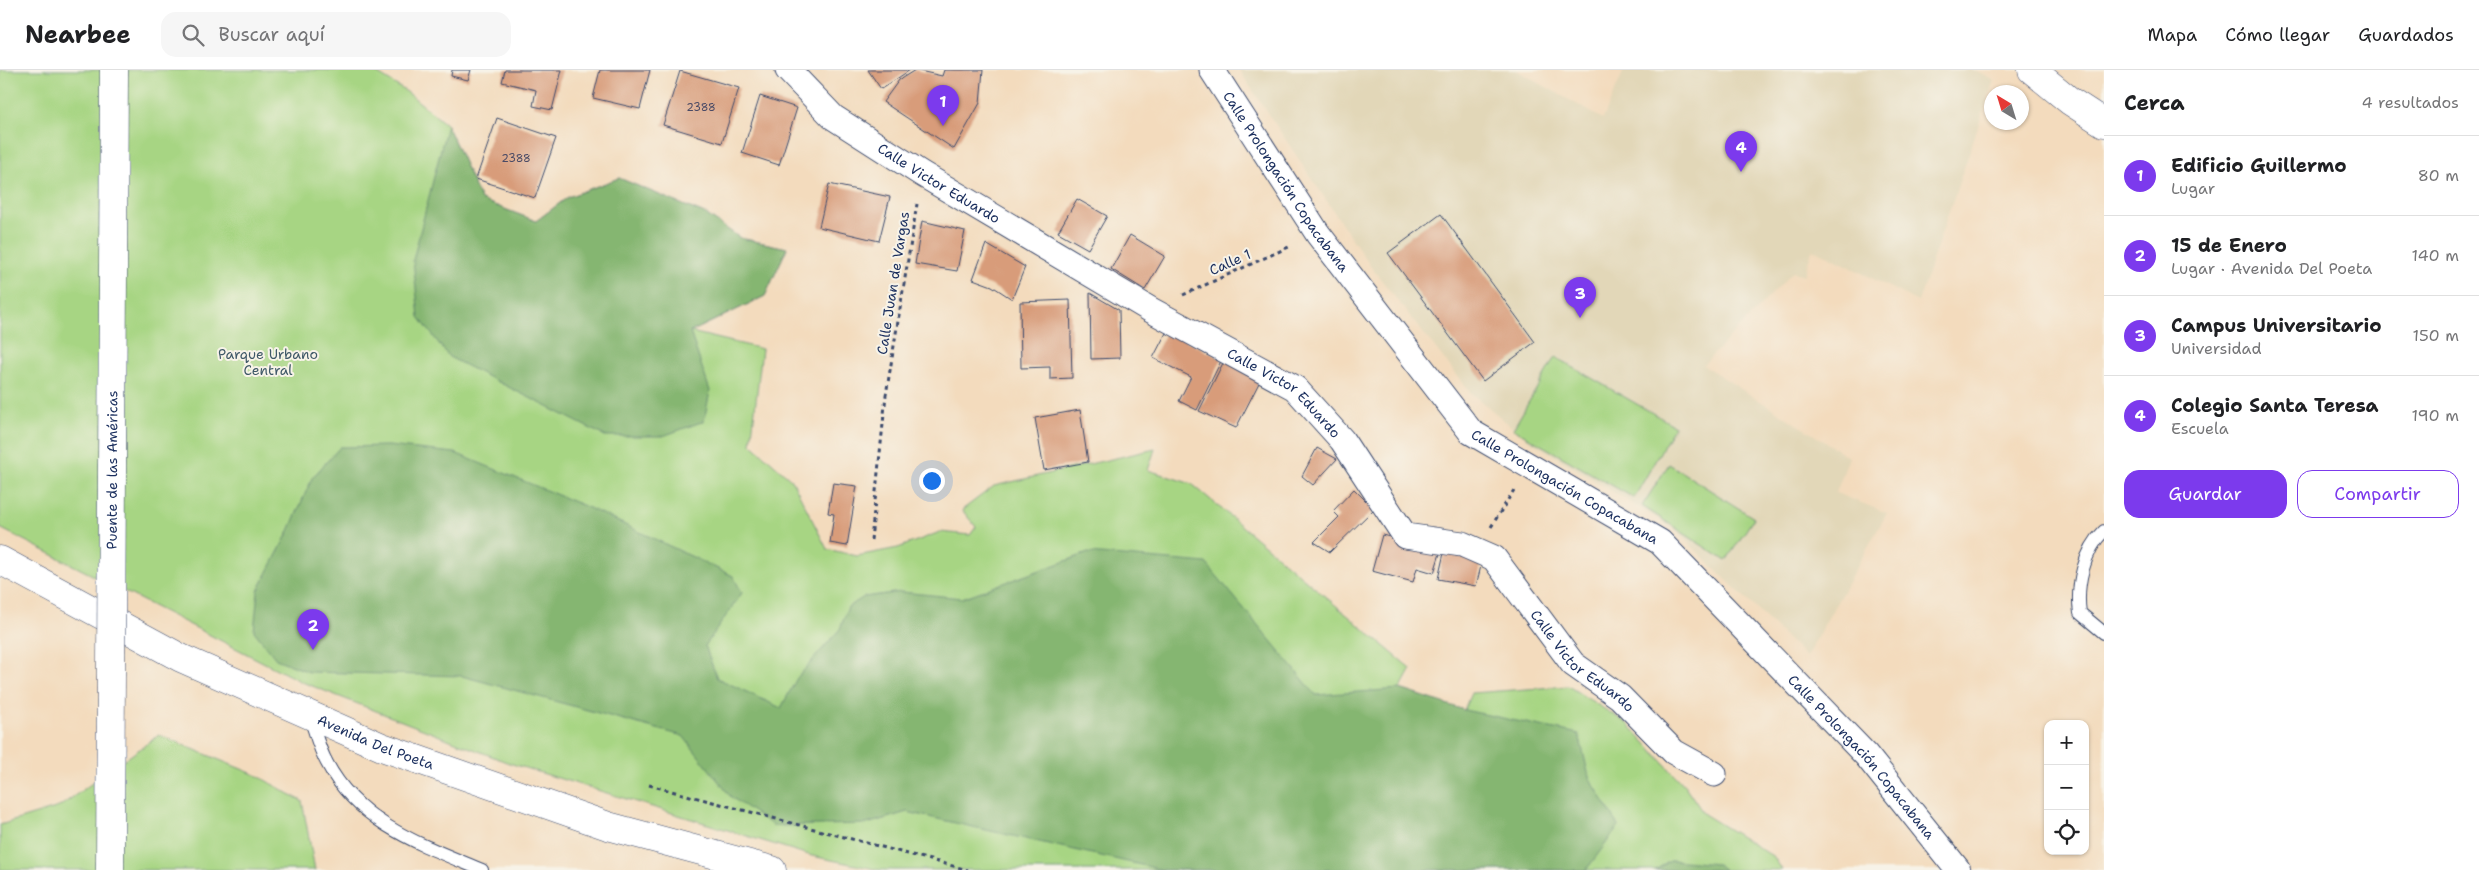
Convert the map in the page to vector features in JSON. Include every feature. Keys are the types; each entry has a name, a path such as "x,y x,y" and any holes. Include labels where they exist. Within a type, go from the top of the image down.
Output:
{"main road":[{"name":"Puente de las Américas","path":"110,870 114,70"},
{"path":"2032,70 2070,101 2104,123"},
{"name":"Avenida Del Poeta","path":"0,560 181,658 382,747 608,826 772,870"}],"street":[{"name":"Calle Victor Eduardo","path":"788,70 834,116 922,174 1151,310 1296,388 1342,440 1405,536 1462,544 1494,558 1573,664 1620,697 1674,752 1714,774"},
{"name":"Calle Prolongación Copacabana","path":"1212,70 1318,234 1471,432 1660,542 1866,755 1958,870"}],"lane":[{"path":"2104,531 2090,548 2078,598 2080,613 2104,633"},
{"path":"309,715 332,772 343,789 362,808 403,837 482,870"}],"path":[{"name":"Calle Juan de Vargas","path":"871,540 886,395 922,174"},
{"name":"Calle 1","path":"1151,310 1318,234"},
{"path":"1477,551 1529,465"},
{"path":"648,786 968,870"}],"shaded area":[{"path":"1239,70 1516,70 1603,119 1624,70 1975,70 1994,80 1992,85 1984,85 1984,109 1918,302 1827,255 1812,250 1804,275 1793,272 1703,365 1849,457 1836,493 1887,513 1806,657 1674,529 1528,440 1471,393 1371,267"}],"green space":[{"name":"Parque Urbano Central","path":"0,70 372,70 407,92 447,125 481,200 536,221 568,197 619,178 707,215 740,238 787,248 765,296 691,332 762,349 751,444 792,480 827,549 857,556 898,548 940,532 970,535 976,527 962,510 994,486 1155,449 1148,470 1192,484 1411,669 1400,689 1464,710 1471,693 1568,686 1628,724 1685,786 1704,814 1774,857 1782,870 880,870 812,856 509,763 302,682 0,528"},
{"path":"447,125 481,200 536,221 568,197 619,178 707,215 740,238 787,248 765,296 690,332 710,391 704,421 663,436 605,436 449,357 419,317 413,260"},
{"path":"1555,357 1675,426 1634,498 1513,429"},
{"path":"388,446 455,453 587,507 733,576 742,593 705,646 717,678 781,708 797,678 840,629 848,607 864,597 901,592 962,598 1088,553 1206,563 1316,695 1400,689 1464,710 1579,734 1589,777 1619,826 1586,870 1163,870 907,812 867,824 774,826 731,797 683,736 462,676 309,672 276,659 254,631 258,591 288,533 312,478 340,447"},
{"path":"1669,464 1754,518 1726,561 1642,506"},
{"path":"159,735 256,775 302,801 315,870 0,870 0,825 59,807"},
{"path":"1672,860 1717,864 1725,870 1655,870"}],"building":[{"path":"452,70 471,70 468,80 451,76"},
{"path":"505,70 562,70 552,110 533,106 536,90 502,82"},
{"path":"600,70 650,70 640,109 593,98"},
{"path":"868,70 910,70 881,89"},
{"path":"915,70 942,76 944,70 983,70 980,103 954,149 883,102 899,80"},
{"path":"680,71 739,88 722,143 663,125"},
{"path":"760,96 797,108 779,165 742,153"},
{"path":"497,118 556,138 535,198 476,179"},
{"path":"829,184 890,197 879,241 819,227"},
{"path":"1077,199 1107,216 1088,249 1058,232"},
{"path":"1441,214 1535,342 1483,381 1388,253"},
{"path":"922,221 965,231 957,271 915,264"},
{"path":"1130,235 1165,256 1145,290 1111,269"},
{"path":"986,244 1025,267 1012,299 992,286 973,279"},
{"path":"1090,293 1119,310 1120,358 1091,359"},
{"path":"1070,300 1072,378 1050,379 1050,367 1021,368 1020,302"},
{"path":"1167,331 1222,359 1197,410 1179,401 1191,377 1153,358"},
{"path":"1225,359 1262,377 1236,428 1199,411"},
{"path":"1080,410 1088,462 1044,470 1035,418"},
{"path":"1317,448 1337,459 1313,485 1302,476"},
{"path":"833,483 857,486 847,546 830,543 834,514 828,513"},
{"path":"1354,489 1374,509 1330,552 1314,542 1339,517 1333,511"},
{"path":"1382,535 1441,550 1434,573 1417,568 1413,582 1372,571"},
{"path":"1444,553 1482,562 1476,586 1438,579"}],"place":[{"name":"Edificio Guillermo","path":"943,126"},
{"name":"Colegio Santa Teresa","path":"1741,172"},
{"name":"Campus Universitario","path":"1580,318"},
{"name":"15 de Enero","path":"313,650"}]}
